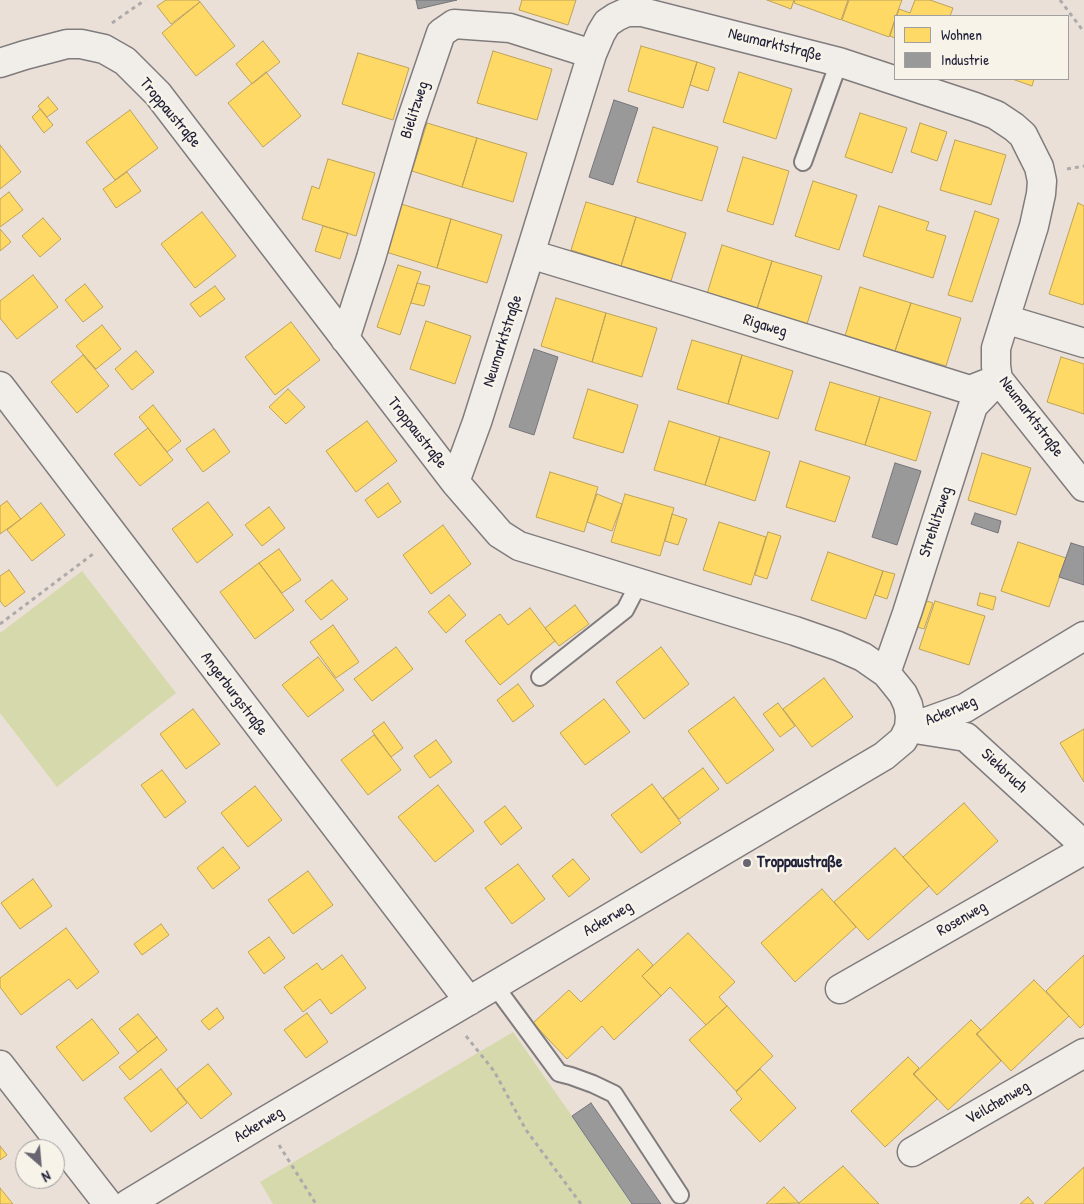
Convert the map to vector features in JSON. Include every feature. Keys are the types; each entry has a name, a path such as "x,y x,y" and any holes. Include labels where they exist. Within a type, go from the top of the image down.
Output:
{"street":[{"name":"Neumarktstraße","path":"455,482 477,422 592,54 607,23 627,12 642,12 839,62 996,115 1014,127 1023,136 1039,167 1042,181 1041,194 1034,226 996,348 998,379 1084,487"},
{"name":"Bielitzweg","path":"345,339 410,124 441,33 454,24 510,28 592,54"},
{"name":"Troppaustraße","path":"0,63 67,44 81,44 104,49 125,61 158,94 455,482 500,534 519,546 795,632 838,646 863,657 886,673 903,694 910,716 908,728"},
{"name":"Rigaweg","path":"530,254 970,390 998,379"},
{"path":"1006,319 1084,343"},
{"name":"Strehlitzweg","path":"886,673 973,406 998,379"},
{"name":"Angerburgstraße","path":"0,386 116,538 458,1008"},
{"name":"Ackerweg","path":"128,1204 265,1121 884,756 903,740 908,728 965,708 1084,636"},
{"name":"Siekbruch","path":"908,728 966,737 1084,845"},
{"name":"Rosenweg","path":"840,989 1084,850"},
{"name":"Veilchenweg","path":"912,1152 1084,1053"},
{"path":"0,1065 108,1204"}],"lane":[{"path":"804,162 839,62"},
{"path":"540,677 625,610 639,583"},
{"path":"495,986 559,1073 594,1084 614,1094 680,1195"}],"path":[{"path":"1060,0 1084,32"},
{"path":"0,624 116,538"},
{"path":"458,1008 526,1130 581,1204"},
{"path":"265,1121 316,1204"}],"green space":[{"path":"82,571 176,693 57,787 0,713 0,633"},
{"path":"513,1032 631,1204 273,1204 260,1182"}],"building: Wohnen":[{"path":"166,0 198,0 200,2 171,24 157,6"},
{"path":"522,0 576,0 568,25 519,10"},
{"path":"767,0 794,0 791,9"},
{"path":"795,0 848,0 841,20 794,3"},
{"path":"849,0 902,0 896,15 894,15 894,22 889,37 842,20"},
{"path":"915,0 930,0 953,8 950,15 897,15 899,9 910,13"},
{"path":"200,2 235,46 196,76 162,33"},
{"path":"894,23 894,38 890,36"},
{"path":"263,41 280,62 252,84 236,64"},
{"path":"641,46 697,62 683,108 628,91"},
{"path":"493,51 552,69 537,120 477,103"},
{"path":"358,53 409,68 393,120 342,104"},
{"path":"697,62 715,68 708,91 690,85"},
{"path":"266,72 301,116 263,147 228,103"},
{"path":"739,72 792,89 776,139 723,122"},
{"path":"1015,80 1034,80 1032,86"},
{"path":"48,97 58,109 47,117 38,106"},
{"path":"40,109 53,125 44,133 32,117"},
{"path":"130,110 158,148 115,180 86,142"},
{"path":"860,113 907,128 892,173 845,157"},
{"path":"427,123 477,138 462,187 412,171"},
{"path":"920,123 947,132 937,161 911,152"},
{"path":"653,127 718,147 702,201 637,182"},
{"path":"477,138 527,153 513,202 462,187"},
{"path":"955,140 1006,155 991,205 940,190"},
{"path":"0,145 21,172 0,189"},
{"path":"743,157 789,171 773,225 727,211"},
{"path":"328,159 375,173 356,236 302,219 312,186 319,189"},
{"path":"127,172 141,191 116,208 103,189"},
{"path":"813,181 857,195 839,250 795,236"},
{"path":"9,192 23,210 0,227 0,199"},
{"path":"586,202 636,217 621,266 571,250"},
{"path":"1078,203 1084,206 1083,305 1049,294"},
{"path":"401,204 451,219 437,268 386,252"},
{"path":"879,206 929,222 926,230 946,236 933,278 863,256"},
{"path":"975,211 999,219 972,302 948,295"},
{"path":"202,212 236,256 195,288 161,244"},
{"path":"636,217 686,233 671,281 621,266"},
{"path":"43,218 61,239 40,257 22,236"},
{"path":"451,219 502,235 487,283 437,268"},
{"path":"323,226 348,233 340,259 315,251"},
{"path":"0,229 11,242 0,251"},
{"path":"722,245 772,261 757,309 707,294"},
{"path":"772,261 822,276 807,324 757,309"},
{"path":"398,265 421,272 400,335 377,327"},
{"path":"33,275 58,307 17,339 0,318 0,301"},
{"path":"417,283 430,286 424,306 411,303"},
{"path":"85,284 103,307 83,322 65,300"},
{"path":"215,286 225,299 200,317 190,304"},
{"path":"860,287 911,303 895,351 845,336"},
{"path":"556,298 606,313 592,362 541,346"},
{"path":"911,303 961,318 946,366 895,351"},
{"path":"606,313 657,328 642,377 592,362"},
{"path":"426,321 471,336 455,384 410,369"},
{"path":"291,322 320,360 275,395 245,357"},
{"path":"102,325 121,349 96,369 76,346"},
{"path":"692,340 742,355 728,404 677,389"},
{"path":"136,351 154,372 132,390 115,369"},
{"path":"83,355 109,386 77,413 51,382"},
{"path":"742,355 793,371 778,419 728,404"},
{"path":"1061,357 1084,364 1084,414 1047,402"},
{"path":"830,382 880,397 865,445 815,430"},
{"path":"288,389 305,407 286,424 269,407"},
{"path":"588,389 638,405 623,453 573,438"},
{"path":"880,397 931,412 916,461 865,445"},
{"path":"153,405 181,441 167,452 139,417"},
{"path":"367,421 397,461 356,492 326,451"},
{"path":"669,421 720,437 705,485 654,470"},
{"path":"148,428 173,460 140,486 114,454"},
{"path":"214,429 230,452 203,472 186,449"},
{"path":"720,437 770,452 755,501 705,485"},
{"path":"982,453 1031,468 1016,515 968,500"},
{"path":"800,461 850,477 835,522 786,507"},
{"path":"550,472 598,487 584,532 536,517"},
{"path":"388,483 401,502 378,518 365,500"},
{"path":"597,494 622,504 612,531 587,522"},
{"path":"625,494 674,508 660,556 611,542"},
{"path":"7,501 21,519 0,534 0,506"},
{"path":"208,502 233,535 197,563 172,529"},
{"path":"41,503 65,535 32,561 7,530"},
{"path":"269,507 285,528 262,546 245,525"},
{"path":"672,514 687,519 678,545 665,541"},
{"path":"719,522 766,537 751,585 703,570"},
{"path":"443,525 471,564 431,594 403,555"},
{"path":"768,532 781,536 767,579 755,575"},
{"path":"1018,542 1066,558 1049,607 1001,591"},
{"path":"279,549 301,580 282,593 259,563"},
{"path":"828,552 883,571 866,619 811,600"},
{"path":"259,563 294,610 255,639 220,592"},
{"path":"9,570 25,592 5,607 0,601 0,576"},
{"path":"883,571 895,574 887,599 875,595"},
{"path":"332,580 348,599 321,620 305,601"},
{"path":"980,593 996,597 993,610 977,605"},
{"path":"449,595 466,615 446,633 428,612"},
{"path":"920,599 933,603 924,629 911,625"},
{"path":"935,601 985,616 969,665 919,649"},
{"path":"575,605 589,624 559,646 545,628"},
{"path":"530,608 555,641 500,685 465,641 500,614 508,625"},
{"path":"333,625 359,662 336,678 310,642"},
{"path":"396,647 413,669 372,701 354,679"},
{"path":"661,647 689,684 644,719 616,682"},
{"path":"318,657 344,690 308,717 282,685"},
{"path":"824,678 853,717 812,747 783,709"},
{"path":"518,684 534,706 513,722 497,700"},
{"path":"734,697 774,750 727,784 688,731"},
{"path":"604,699 630,732 585,765 560,733"},
{"path":"778,703 795,726 780,737 763,714"},
{"path":"193,709 220,744 186,769 160,734"},
{"path":"384,722 403,748 391,757 372,731"},
{"path":"1084,729 1084,782 1060,743"},
{"path":"374,735 401,770 368,795 341,760"},
{"path":"436,740 452,762 430,778 414,756"},
{"path":"703,768 719,789 679,819 663,798"},
{"path":"162,770 186,802 165,818 141,785"},
{"path":"652,784 681,823 641,853 611,815"},
{"path":"438,785 474,831 435,862 398,817"},
{"path":"255,786 282,820 248,847 221,813"},
{"path":"964,803 998,841 937,895 903,857"},
{"path":"505,806 522,828 501,845 484,822"},
{"path":"223,847 240,868 213,889 197,868"},
{"path":"895,848 929,886 868,940 834,902"},
{"path":"573,859 590,879 569,897 552,876"},
{"path":"518,864 545,899 512,924 485,888"},
{"path":"308,871 333,905 293,934 268,900"},
{"path":"33,879 52,906 20,929 1,903"},
{"path":"822,889 856,927 795,982 761,943"},
{"path":"161,924 169,935 142,955 134,944"},
{"path":"66,928 99,972 77,989 69,979 21,1015 0,987 0,978"},
{"path":"688,933 735,982 719,997 727,1006 706,1025 670,987 661,996 642,976"},
{"path":"269,937 285,958 264,974 248,952"},
{"path":"638,949 653,965 642,976 661,996 614,1040 602,1026 567,1059 533,1023 569,990 581,1002"},
{"path":"342,955 366,988 331,1014 320,999 303,1012 284,987 317,963 322,970"},
{"path":"1084,955 1084,1024 1080,1028 1046,991"},
{"path":"1034,980 1069,1016 1011,1071 977,1034"},
{"path":"727,1006 773,1056 736,1091 689,1040"},
{"path":"217,1008 224,1018 209,1030 201,1021"},
{"path":"307,1013 328,1042 306,1058 284,1030"},
{"path":"138,1014 157,1037 138,1052 119,1029"},
{"path":"92,1019 119,1053 83,1081 56,1047"},
{"path":"971,1020 981,1030 976,1034 1001,1061 948,1110 914,1074"},
{"path":"157,1037 167,1050 130,1080 119,1067"},
{"path":"908,1057 919,1068 913,1074 937,1099 885,1147 851,1111"},
{"path":"208,1064 232,1094 201,1119 177,1089"},
{"path":"161,1069 187,1103 151,1132 124,1098"},
{"path":"760,1069 796,1108 760,1142 730,1110 742,1099 736,1092"},
{"path":"0,1146 7,1155 0,1160"},
{"path":"843,1166 879,1204 799,1204 799,1203"},
{"path":"1084,1167 1084,1204 1044,1204"},
{"path":"784,1187 799,1203 766,1204"},
{"path":"0,1188 13,1204 0,1204"},
{"path":"1028,1197 1034,1204 1020,1204"}],"building: Industrie":[{"path":"416,0 457,0 418,9"},
{"path":"614,100 638,108 613,185 589,177"},
{"path":"534,349 558,357 534,435 509,427"},
{"path":"895,463 921,471 897,545 872,537"},
{"path":"975,513 1001,521 998,533 971,524"},
{"path":"1071,543 1084,547 1084,585 1059,577"},
{"path":"591,1103 661,1204 632,1204 572,1116"}],"place":[{"name":"Troppaustraße","path":"747,863"}]}
